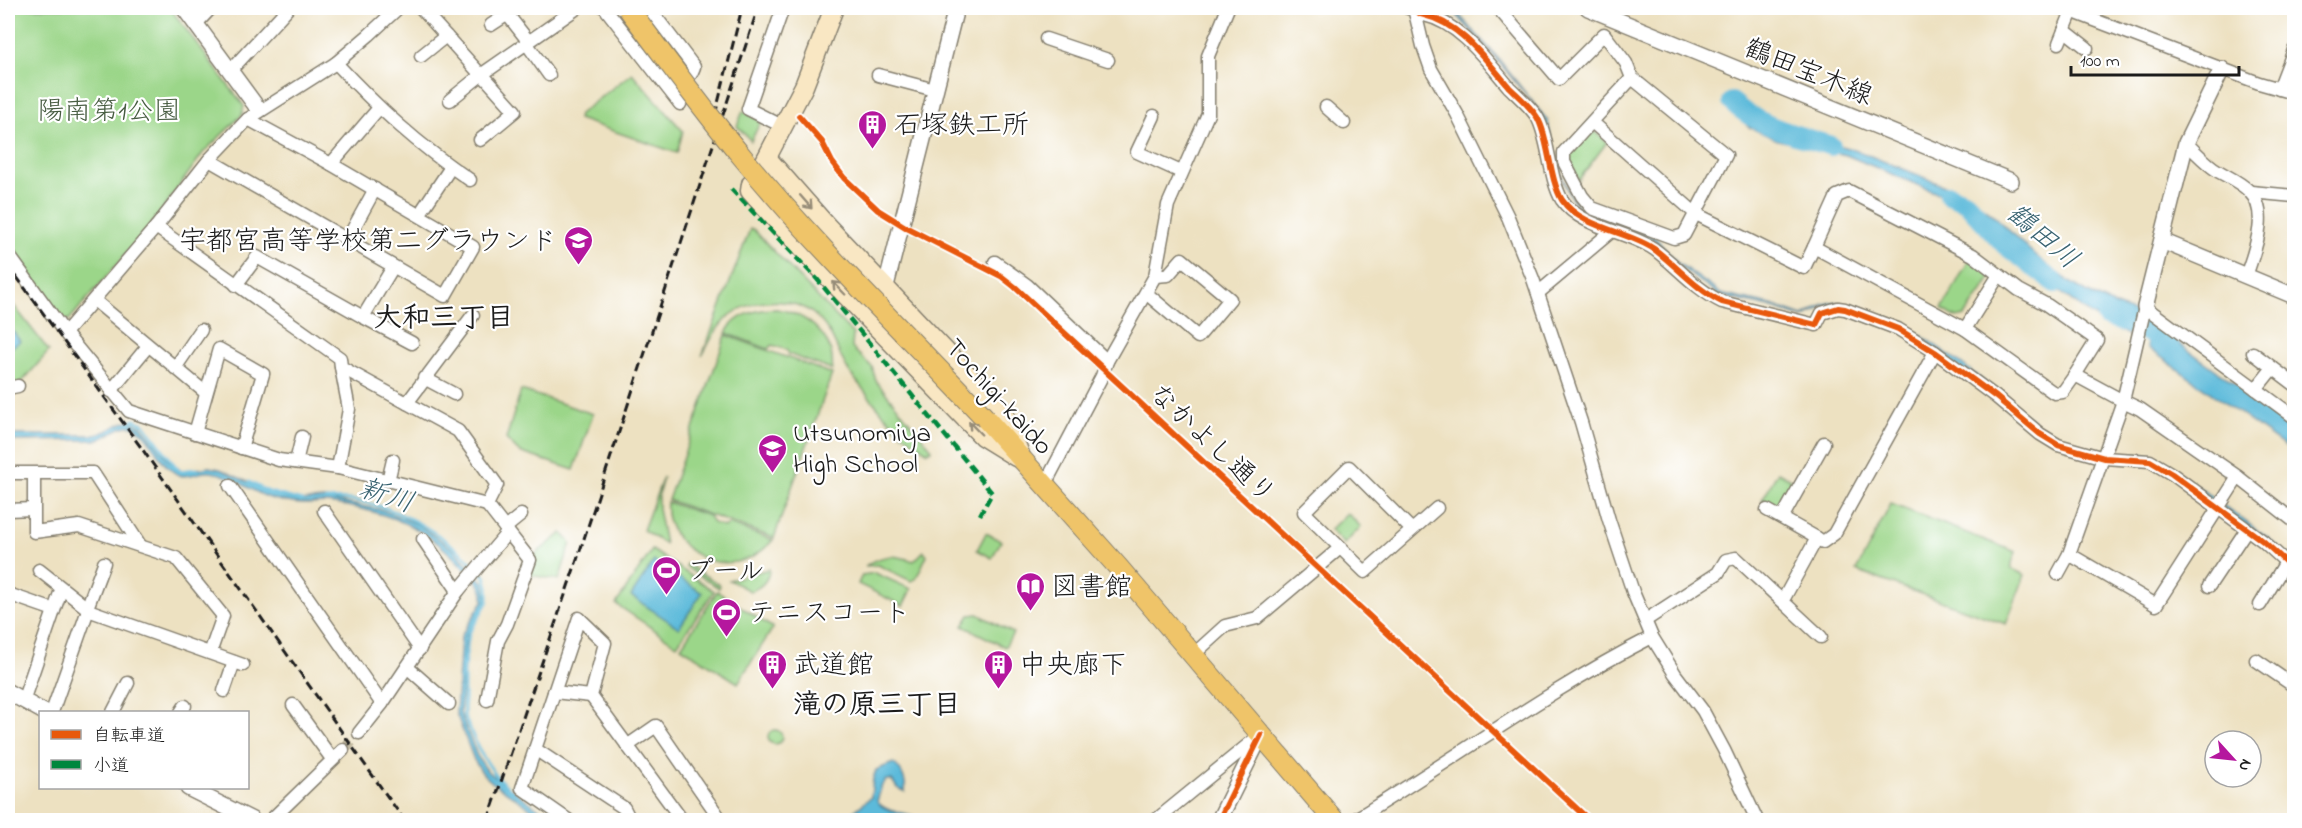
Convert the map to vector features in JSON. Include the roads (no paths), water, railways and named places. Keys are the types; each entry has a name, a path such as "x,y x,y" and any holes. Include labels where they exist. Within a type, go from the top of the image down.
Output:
{"main road":[{"name":"Tochigi-kaido","path":"628,8 690,94 745,161 986,419 1334,820"},
{"path":"834,8 804,86 766,160 1004,412 1023,461"},
{"path":"751,184 750,191 790,236 974,428 982,436 1023,461"}],"street":[{"path":"184,8 230,71 254,115 473,247 445,296 209,160"},
{"path":"196,24 211,8"},
{"path":"230,71 288,8"},
{"path":"65,333 156,227 209,160 254,115 336,63 398,8"},
{"path":"421,8 515,111 480,141"},
{"path":"450,100 481,75 577,8"},
{"path":"604,8 680,104 682,99"},
{"path":"650,8 694,68 691,74"},
{"path":"783,8 748,109 783,127"},
{"path":"886,286 956,8"},
{"path":"1044,486 1102,376 1107,361 1155,276 1168,205 1208,114 1208,56 1228,8"},
{"path":"1412,8 1422,15 1430,15 1468,41 1537,118 1562,200 1582,217 1652,248 1677,270 1722,302 1816,325 1822,313 1832,309 1845,309 1898,329 1935,352 1996,397 2040,434 2058,445 2104,458 2150,461 2247,529 2286,562 2295,576"},
{"path":"1412,8 1431,69 1457,114 1508,217 1538,293 1581,422 1609,520 1633,592 1652,637 1675,674 1703,711 1757,820"},
{"path":"1498,8 1559,79 1604,34 1611,17"},
{"name":"鶴田宝木線","path":"1588,8 2011,181"},
{"path":"2059,43 2068,9 2222,69 2295,93"},
{"path":"491,25 512,11 528,43 549,75"},
{"path":"2064,30 2087,48"},
{"path":"1604,34 1626,63 1632,78 1726,155 1684,235 1674,238 1592,208 1582,196 1564,162 1564,152 1632,78"},
{"path":"421,56 446,36"},
{"path":"1046,39 1108,60"},
{"path":"2280,89 2295,50"},
{"path":"336,63 379,108 424,147 470,180"},
{"path":"2058,574 2069,554 2123,400 2186,143 2222,69"},
{"path":"878,75 935,90"},
{"path":"1326,107 1344,123"},
{"path":"332,164 379,108"},
{"path":"1154,116 1137,152 1181,172"},
{"path":"1592,122 1696,214 1804,268 1837,196 1849,191 1973,255 2097,340 2063,392 2054,393 1965,329 1814,247"},
{"path":"2186,143 2216,170 2251,192 2295,196"},
{"path":"418,215 451,167"},
{"path":"347,240 375,189"},
{"path":"2246,276 2253,256 2261,217 2251,192"},
{"path":"1570,207 1582,196"},
{"path":"156,227 340,358 349,410 338,468"},
{"path":"1538,293 1612,231"},
{"path":"2162,241 2295,296"},
{"path":"8,254 65,333 129,411 279,460 338,468 487,505 530,560 507,624 498,641 487,700"},
{"path":"236,285 257,257 412,344"},
{"path":"1146,293 1198,337 1230,299 1182,259 1168,275 1155,276"},
{"path":"995,262 1027,285 1107,361"},
{"path":"363,317 393,267"},
{"path":"1965,329 1999,275"},
{"path":"94,300 206,393"},
{"path":"2145,307 2295,417"},
{"path":"407,403 473,315"},
{"path":"175,368 201,330"},
{"path":"111,391 148,346"},
{"path":"195,433 219,349 263,374 241,448"},
{"path":"1767,510 1823,542 1834,534 1935,352"},
{"path":"2253,353 2295,384"},
{"path":"341,367 458,431 497,485 487,505"},
{"path":"2256,389 2272,369"},
{"path":"2074,375 2140,409 2294,518"},
{"path":"424,378 454,394"},
{"path":"296,462 302,437"},
{"path":"1782,518 1824,443"},
{"path":"388,481 393,460"},
{"path":"1412,530 1349,467 1304,512 1365,572 1437,508"},
{"path":"8,473 93,473 140,546"},
{"path":"34,474 34,532 79,526 176,558 223,616 210,653"},
{"path":"2069,554 2156,604 2238,477"},
{"path":"230,486 382,704"},
{"path":"8,510 33,509"},
{"path":"324,511 420,649"},
{"path":"359,733 382,704 458,591 521,515"},
{"path":"2209,586 2247,529"},
{"path":"1783,600 1817,538"},
{"path":"423,539 458,591"},
{"path":"1193,655 1226,626 1257,618 1340,548"},
{"path":"1646,620 1718,573 1726,560 1736,558 1821,637"},
{"path":"52,711 104,562"},
{"path":"2260,605 2286,562"},
{"path":"39,570 88,609 238,663 224,691"},
{"path":"23,701 60,593"},
{"path":"8,594 54,610"},
{"path":"568,820 522,788 579,618 605,643 591,696"},
{"path":"1354,820 1408,788 1492,731 1600,665 1652,637"},
{"path":"2256,660 2295,686"},
{"path":"407,668 449,704"},
{"path":"114,711 129,683"},
{"path":"8,692 42,711"},
{"path":"554,692 591,696 682,820"},
{"path":"293,705 332,759"},
{"path":"627,746 656,726 721,820"},
{"path":"1156,820 1261,735"},
{"path":"1219,820 1261,735"},
{"path":"536,749 624,808 630,820"},
{"path":"271,820 343,750"},
{"path":"190,789 252,820"}],"water":[{"path":"1450,8 1453,8 1497,57 1548,121 1555,162 1573,198 1584,211 1656,238 1677,262 1721,294 1771,305 1803,316 1824,304 1836,302 1901,324 1961,363 2048,433 2089,449 2144,455 2161,460 2268,538 2292,559 2294,569 2159,462 2091,451 2047,435 1917,336 1825,306 1803,318 1770,307 1719,296 1675,263 1655,241 1611,222 1598,221 1581,212 1572,199 1553,162 1538,110 1493,55"},
{"path":"1736,100 1776,126 1865,154 1969,198 1985,208 2036,256 2062,276 2103,301 2135,313 2130,336 2093,316 2060,292 1985,216 1963,204 1846,155 1778,140 1749,127 1729,107"},
{"path":"8,324 20,341 8,350"},
{"path":"2152,324 2294,426 2294,453 2147,347"},
{"path":"128,421 141,426 170,462 184,471 209,467 220,469 271,493 291,499 299,501 324,499 382,510 417,524 454,550 484,583 487,598 466,636 460,713 477,756 488,772 554,820 548,820 493,783 483,774 474,760 456,713 461,636 483,601 483,595 480,585 446,550 416,529 383,515 327,503 300,504 273,499 227,477 211,472 179,475 166,465 146,436 133,426 123,427 96,440 8,441 8,435 95,435"},
{"path":"654,561 702,593 679,628 631,596"},
{"path":"893,763 903,776 905,792 897,788 892,780 886,780 877,801 889,810 914,816 913,820 849,820 852,813 871,797 876,770"}],"waterway":[{"name":"鶴田川","path":"1732,102 1742,111 1766,124 1831,146"},
{"name":"鶴田川","path":"1949,195 1966,202 2005,245 2055,283"},
{"name":"鶴田川","path":"2106,317 2140,328 2170,348"},
{"name":"新川","path":"129,422 134,420 144,424 179,471 197,469"},
{"name":"新川","path":"249,482 269,492 302,501"},
{"name":"新川","path":"326,500 367,503 407,517 444,539 475,566"},
{"name":"新川","path":"480,571 485,576 488,587 488,601 469,633 464,668 464,716 480,752 497,777 513,792"}],"tunnel":[{"path":"343,750 359,733"}],"railway":[{"path":"715,115 742,8"},
{"path":"488,820 576,563 758,8"},
{"path":"8,265 140,446 404,820"}],"place":[{"name":"石塚鉄工所","path":"873,150"},
{"name":"宇都宮高等学校第二グラウンド","path":"578,266"},
{"name":"Utsunomiya High School","path":"772,474"},
{"name":"プール","path":"666,596"},
{"name":"図書館","path":"1030,612"},
{"name":"テニスコート","path":"727,638"},
{"name":"武道館","path":"772,690"},
{"name":"中央廊下","path":"998,690"}],"district":[{"name":"大和三丁目","path":"444,316"},
{"name":"滝の原三丁目","path":"877,703"}],"park label":[{"name":"陽南第1公園","path":"109,110"}]}
